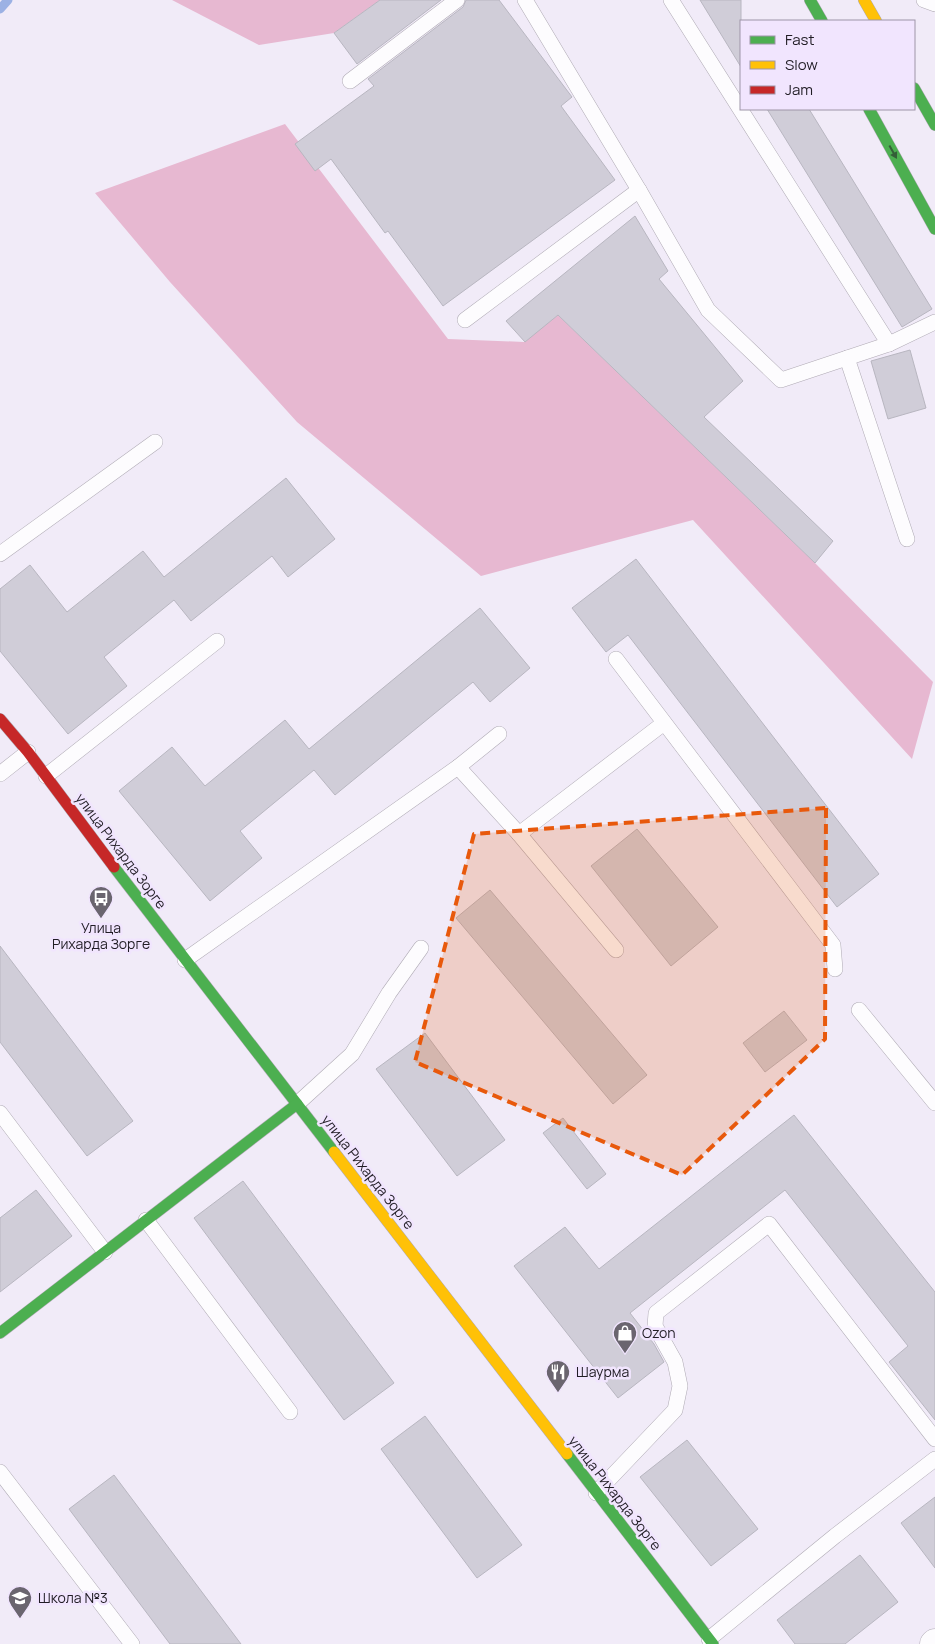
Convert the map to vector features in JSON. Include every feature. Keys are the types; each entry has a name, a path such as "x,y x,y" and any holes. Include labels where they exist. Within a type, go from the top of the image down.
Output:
{"street":[{"path":"810,0 821,20"},
{"path":"864,0 875,20"},
{"path":"915,90 935,125"},
{"path":"870,110 935,229"},
{"name":"улица Рихарда Зорге","path":"0,719 28,752 185,960 711,1642"},
{"path":"0,1333 297,1104"}],"lane":[{"path":"350,81 457,0"},
{"path":"525,0 640,190 708,310 781,380 889,344 935,322"},
{"path":"671,0 740,109"},
{"path":"924,0 935,4"},
{"path":"741,110 889,344"},
{"path":"465,320 640,190"},
{"path":"847,358 907,539"},
{"path":"0,554 155,442"},
{"path":"46,776 217,641"},
{"path":"616,659 833,945 835,969"},
{"path":"520,834 664,723"},
{"path":"185,960 458,767 499,734"},
{"path":"0,774 28,752"},
{"path":"458,767 520,834 616,950"},
{"path":"297,1104 352,1054 389,993 421,948"},
{"path":"859,1010 935,1103"},
{"path":"0,1113 105,1252"},
{"path":"146,1220 290,1412"},
{"path":"596,1493 675,1410 680,1386 676,1362 655,1326 656,1313 769,1224 935,1439"},
{"path":"711,1642 834,1536 935,1459"},
{"path":"0,1472 132,1644"}],"highlighted area":[{"path":"826,808 825,1039 682,1175 415,1062 474,834"}],"shaded area":[{"path":"172,0 380,0 334,33 259,45"},
{"path":"285,124 448,339 524,342 558,315 815,563 933,682 912,759 693,520 481,576 297,422 170,282 95,193"}],"building":[{"path":"380,0 441,0 357,64 334,33"},
{"path":"466,0 499,0 572,97 561,106 615,180 443,306 388,231 385,233 331,159 315,171 295,144 374,86 368,79 463,7"},
{"path":"700,0 741,0 740,65"},
{"path":"768,110 810,110 932,309 902,327"},
{"path":"635,216 668,271 659,279 743,381 704,417 833,541 815,563 558,315 525,342 506,321"},
{"path":"910,350 926,408 888,419 871,361"},
{"path":"286,478 335,539 288,577 272,556 191,621 174,600 104,657 127,686 68,734 0,651 0,589 30,565 67,612 143,551 164,577"},
{"path":"636,559 879,874 837,907 628,635 606,652 572,608"},
{"path":"480,608 530,668 490,702 473,682 335,795 314,770 240,831 262,858 210,901 119,791 172,747 205,786 285,720 309,749"},
{"path":"637,829 718,927 671,966 591,866"},
{"path":"490,890 647,1075 613,1104 456,918"},
{"path":"0,946 133,1121 87,1156 0,1042"},
{"path":"784,1011 807,1040 765,1072 743,1043"},
{"path":"425,1033 505,1140 457,1176 376,1069"},
{"path":"794,1115 935,1292 935,1420 889,1362 908,1346 785,1190 630,1313 654,1344 664,1362 618,1398 514,1266 565,1227 599,1269"},
{"path":"563,1118 606,1174 587,1189 543,1133"},
{"path":"243,1181 394,1383 344,1420 194,1218"},
{"path":"36,1190 72,1236 0,1292 0,1218"},
{"path":"425,1416 522,1545 477,1578 381,1449"},
{"path":"687,1440 758,1529 711,1566 640,1477"},
{"path":"114,1475 241,1644 170,1644 69,1509"},
{"path":"935,1497 935,1568 901,1523"},
{"path":"860,1555 898,1602 845,1644 795,1644 777,1620"}],"waterway":[{"path":"0,9 8,0"}],"traffic: fast":[{"path":"810,0 821,20"},
{"path":"915,90 935,125"},
{"path":"870,110 935,229"},
{"path":"114,867 334,1152"},
{"path":"0,1333 297,1104"},
{"path":"567,1454 713,1644"}],"traffic: slow":[{"path":"864,0 875,20"},
{"path":"334,1152 567,1454"}],"traffic: jam":[{"path":"0,719 28,752 114,867"}],"place":[{"name":"Улица Рихарда Зорге","path":"101,919"},
{"name":"Ozon","path":"625,1354"},
{"name":"Шаурма","path":"558,1393"},
{"name":"Школа №3","path":"20,1619"}]}
